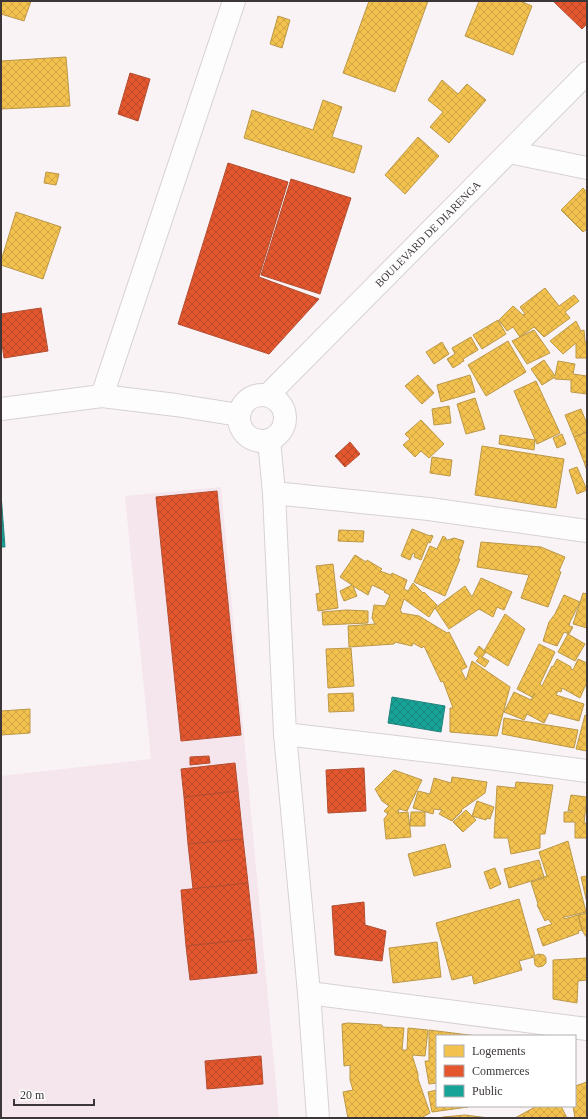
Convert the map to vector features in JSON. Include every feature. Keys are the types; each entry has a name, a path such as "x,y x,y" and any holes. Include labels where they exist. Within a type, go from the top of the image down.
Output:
{"main road":[{"path":"102,396 234,1"},
{"name":"BOULEVARD DE DIARENGA","path":"268,395 587,73"},
{"path":"509,152 587,168"},
{"path":"262,394 268,395 275,397 284,407 286,420 280,433 276,437 270,440 256,441 245,434 241,428 239,415 241,409 249,398 262,394"},
{"path":"1,409 102,396 176,405 239,415"},
{"path":"270,440 274,493 285,734 309,993 318,1118"},
{"path":"274,493 429,508 587,531"},
{"path":"285,734 587,771"},
{"path":"309,993 587,1029"}],"shaded area":[{"path":"221,487 279,1118 1,1118 1,776 151,759 125,496"}],"building: Logements":[{"path":"1,1 31,1 24,21 1,14"},
{"path":"369,1 428,1 395,92 343,73"},
{"path":"479,1 520,1 532,6 513,55 465,36"},
{"path":"278,16 290,20 282,48 270,44"},
{"path":"66,57 70,106 1,109 1,61"},
{"path":"442,80 458,94 467,84 486,100 449,143 430,127 443,112 428,100"},
{"path":"323,100 342,107 332,137 362,146 354,173 244,138 252,110 313,130"},
{"path":"418,137 439,156 405,194 385,175"},
{"path":"46,172 59,174 56,185 44,183"},
{"path":"583,188 587,192 587,229 583,232 561,210"},
{"path":"16,212 61,227 43,279 1,265"},
{"path":"545,288 559,306 574,295 579,301 565,312 570,318 544,337 534,327 520,337 513,327 507,331 499,320 513,306 523,315 525,314 520,307"},
{"path":"498,320 506,334 482,349 473,335"},
{"path":"576,321 581,331 584,330 585,342 587,342 587,358 576,358 576,343 563,354 550,341"},
{"path":"534,330 550,353 527,364 512,341"},
{"path":"471,337 478,350 463,359 464,361 453,368 447,359 455,354 452,348"},
{"path":"508,341 526,372 486,396 468,365"},
{"path":"442,342 449,354 434,364 426,352"},
{"path":"544,360 555,376 558,361 575,364 573,374 587,376 587,394 571,392 571,380 555,379 555,377 542,385 531,369"},
{"path":"418,375 434,393 422,404 405,386"},
{"path":"470,375 475,392 441,402 437,385"},
{"path":"536,381 560,433 537,444 514,391"},
{"path":"475,398 485,429 466,434 457,404"},
{"path":"449,406 451,423 434,425 432,409"},
{"path":"581,409 587,424 587,432 574,437 565,415"},
{"path":"421,420 444,444 429,458 421,451 415,457 403,445 410,439 405,434"},
{"path":"587,432 587,461 584,462 574,437"},
{"path":"562,434 566,444 557,448 553,438"},
{"path":"500,435 535,440 534,450 499,444"},
{"path":"482,446 564,459 556,508 475,495"},
{"path":"432,457 452,460 450,476 430,473"},
{"path":"587,461 587,471 584,462"},
{"path":"577,467 587,490 577,494 569,470"},
{"path":"412,529 433,536 430,543 428,542 421,560 414,557 415,554 413,553 410,560 401,556"},
{"path":"339,530 364,531 363,542 338,541"},
{"path":"443,536 446,540 454,538 464,541 458,559 460,559 445,596 414,582 430,546 437,549"},
{"path":"481,542 541,547 565,557 548,607 521,598 529,575 477,567"},
{"path":"355,555 382,569 380,571 391,575 392,573 407,580 404,589 408,591 413,583 437,605 429,617 404,599 400,611 402,612 401,613 419,616 447,633 449,632 467,667 461,670 466,680 472,661 510,687 497,736 450,732 450,708 453,708 443,681 441,682 424,646 422,648 413,643 412,646 395,642 394,644 349,647 348,626 375,624 372,618 374,605 385,606 390,595 372,585 368,595 353,586 357,596 344,601 340,591 352,585 340,577"},
{"path":"333,564 338,608 318,611 316,594 320,593 316,566"},
{"path":"481,578 512,592 504,610 497,607 493,617 479,609 449,629 435,608 465,586 472,597"},
{"path":"583,593 587,594 587,628 573,624"},
{"path":"564,595 580,602 570,622 569,626 573,627 569,634 564,632 557,646 543,641 549,622 555,614"},
{"path":"346,610 368,611 368,623 323,625 322,612"},
{"path":"505,614 525,629 508,666 484,651"},
{"path":"568,634 585,644 575,661 558,652"},
{"path":"539,644 555,652 540,684 542,686 557,659 571,667 573,670 578,659 587,663 587,682 580,698 562,688 561,692 558,691 556,695 584,704 579,721 549,713 544,723 527,714 524,720 504,712 514,692 531,700 535,693 532,697 517,689"},
{"path":"479,646 486,652 482,657 489,661 485,667 476,661 479,658 474,654"},
{"path":"351,648 354,686 328,688 326,649"},
{"path":"353,693 354,711 329,712 328,694"},
{"path":"30,709 30,733 1,735 1,711"},
{"path":"585,715 587,716 587,751 576,749"},
{"path":"504,718 578,730 574,748 502,734"},
{"path":"394,770 422,780 407,811 399,809 398,813 408,812 411,837 386,839 384,819 388,814 384,811 389,806 382,801 375,789"},
{"path":"452,777 487,782 485,793 461,810 462,811 452,821 439,814 442,810 434,809 433,814 413,808 418,791 430,794 434,778 451,783"},
{"path":"516,782 553,785 545,834 540,834 540,848 511,854 508,838 494,838 497,786 515,788"},
{"path":"571,795 587,797 584,823 587,823 587,838 575,838 575,822 564,822 564,812 572,812 572,810 568,811"},
{"path":"477,801 494,807 490,819 487,818 486,820 472,816"},
{"path":"466,810 476,820 463,832 453,822"},
{"path":"411,812 425,812 425,826 410,826"},
{"path":"568,841 586,912 564,917 564,919 578,915 582,930 578,931 579,933 543,946 537,929 552,924 548,919 545,921 537,905 538,904 531,882 547,876 539,852"},
{"path":"445,844 451,867 414,876 408,854"},
{"path":"539,860 544,877 509,888 504,869"},
{"path":"495,868 501,884 490,889 484,872"},
{"path":"587,876 587,903 581,877"},
{"path":"519,899 535,956 538,954 544,955 546,958 546,963 543,966 538,967 535,965 534,957 519,961 522,970 474,984 472,975 452,980 436,923"},
{"path":"587,913 587,938 583,932 578,915"},
{"path":"437,942 441,977 393,983 389,948"},
{"path":"587,958 587,980 578,981 577,1003 553,999 553,960"},
{"path":"348,1023 404,1028 402,1050 407,1050 408,1028 428,1030 425,1056 412,1055 418,1074 418,1079 430,1113 421,1118 348,1118 343,1092 353,1090 350,1080 350,1065 344,1066 342,1024"},
{"path":"429,1030 469,1035 436,1035 436,1083 429,1084 425,1061 429,1061"},
{"path":"587,1082 587,1118 575,1118 573,1107 576,1107 576,1086"},
{"path":"436,1090 436,1107 468,1107 432,1112 428,1092"},
{"path":"535,1107 562,1107 567,1118 515,1118"},
{"path":"465,1115 489,1118 440,1118 443,1117"}],"building: Commerces":[{"path":"553,1 587,1 587,24 582,29"},
{"path":"130,73 150,79 138,121 118,114"},
{"path":"228,163 288,182 259,277 319,299 269,354 178,324"},
{"path":"291,179 351,198 320,294 261,275"},
{"path":"41,308 48,351 4,358 1,337 1,314"},
{"path":"350,442 360,454 345,467 335,456"},
{"path":"217,491 241,735 181,741 156,497"},
{"path":"209,756 210,763 190,765 190,757"},
{"path":"235,763 238,791 184,797 181,769"},
{"path":"364,768 366,811 328,813 326,770"},
{"path":"238,791 243,839 188,844 184,797"},
{"path":"243,839 248,883 193,889 188,844"},
{"path":"248,883 254,939 186,946 181,890"},
{"path":"364,902 365,925 386,931 382,961 335,955 332,906"},
{"path":"254,939 257,973 190,980 186,946"},
{"path":"261,1056 263,1084 207,1089 205,1061"}],"building: Public":[{"path":"1,494 5,547 1,547"},
{"path":"392,697 445,706 441,732 388,723"}]}
